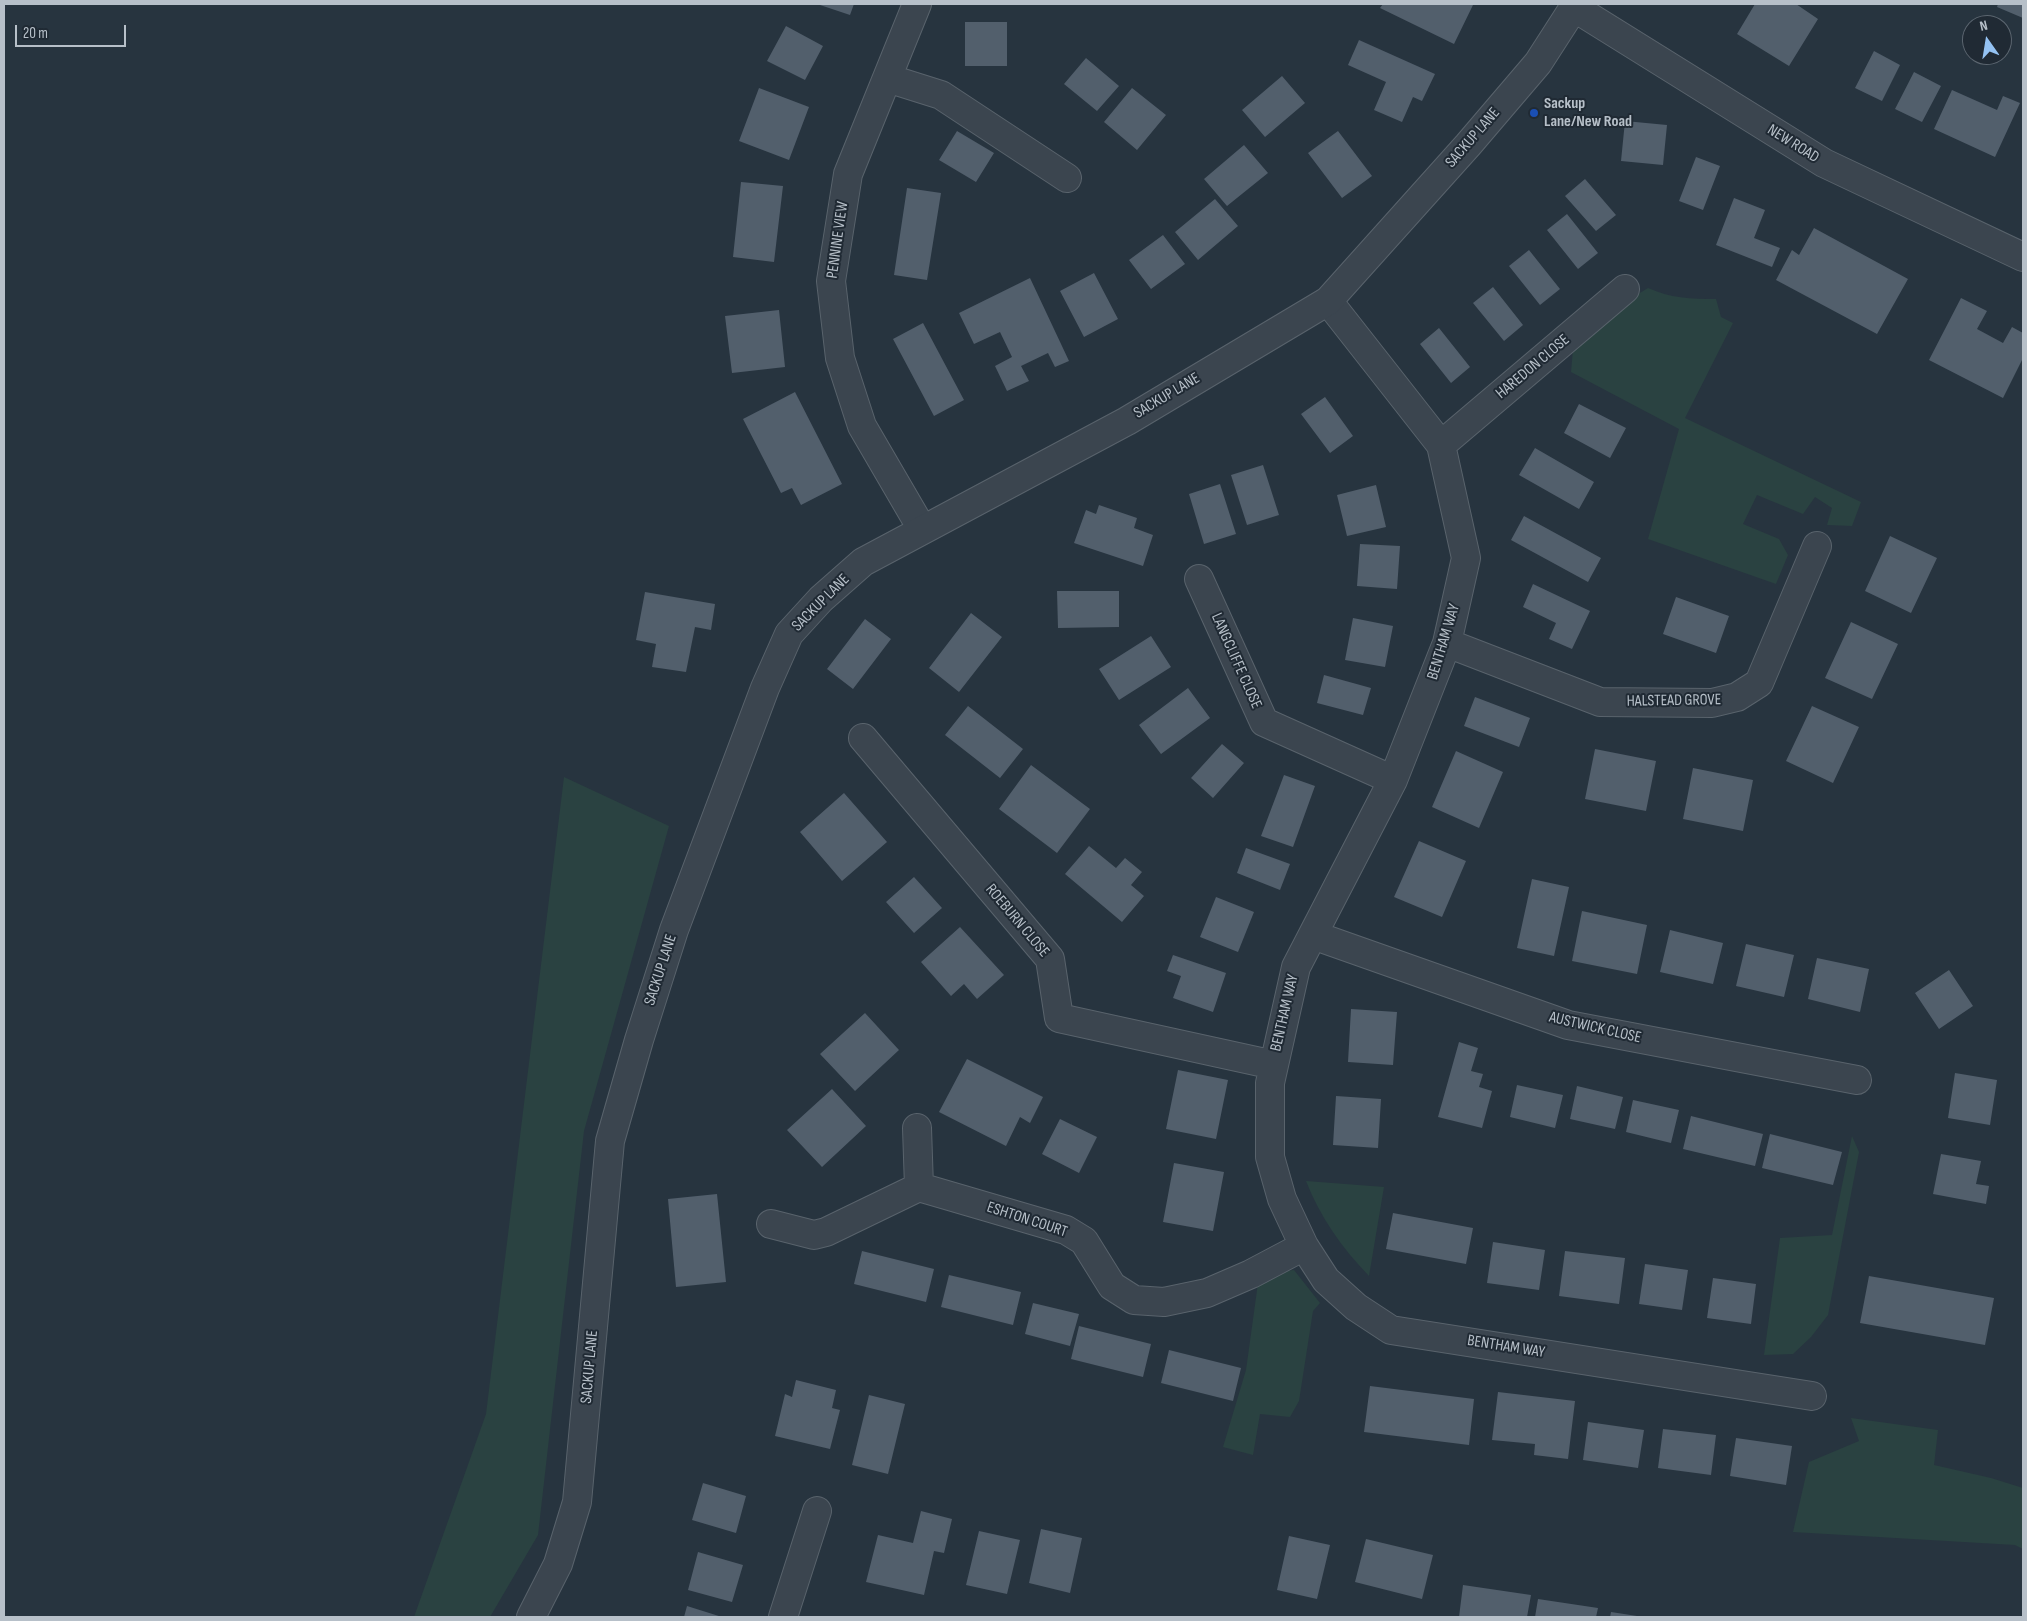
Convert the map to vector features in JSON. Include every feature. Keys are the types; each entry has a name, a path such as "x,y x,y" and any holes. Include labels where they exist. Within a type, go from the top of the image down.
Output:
{"street":[{"name":"PENNINE VIEW","path":"917,4 848,174 831,281 840,358 862,426 922,529"},
{"name":"NEW ROAD","path":"1576,6 1824,163 2023,257"},
{"name":"SACKUP LANE","path":"531,1617 558,1564 578,1502 610,1141 639,1040 674,930 765,688 789,634 820,599 863,562 1127,421 1328,301 1468,146 1538,63 1576,6"},
{"path":"888,78 941,95 1068,178"},
{"name":"HAREDON CLOSE","path":"1441,445 1625,289"},
{"name":"BENTHAM WAY","path":"1328,301 1441,445 1466,558 1447,643 1393,780 1296,967 1270,1083 1270,1157 1282,1199 1304,1246 1326,1280 1356,1307 1391,1330 1812,1396"},
{"name":"HALSTEAD GROVE","path":"1447,643 1600,702 1712,703 1737,698 1759,683 1817,546"},
{"name":"LANGCLIFFE CLOSE","path":"1199,579 1264,722 1393,780"},
{"name":"ROEBURN CLOSE","path":"862,738 1050,959 1059,1018 1274,1065"},
{"name":"AUSTWICK CLOSE","path":"1312,935 1568,1025 1857,1080"},
{"path":"771,1224 814,1235 826,1232 919,1187 917,1128"},
{"name":"ESHTON COURT","path":"919,1187 1066,1230 1084,1241 1112,1286 1134,1300 1164,1302 1207,1293 1251,1274 1304,1246"},
{"path":"782,1617 817,1511"}],"green space":[{"path":"1648,288 1664,294 1681,297 1716,299 1721,317 1733,323 1685,418 1861,502 1852,526 1827,525 1832,508 1815,497 1803,514 1757,495 1743,524 1779,539 1788,555 1776,584 1648,539 1679,429 1571,372 1573,349 1596,320"},
{"path":"564,777 669,826 584,1131 538,1535 490,1617 414,1617 486,1414"},
{"path":"1852,1136 1859,1152 1828,1315 1811,1337 1793,1354 1764,1355 1780,1238 1832,1235"},
{"path":"1306,1181 1384,1187 1369,1276 1333,1232 1318,1207"},
{"path":"1294,1270 1320,1303 1313,1311 1299,1401 1290,1417 1260,1414 1253,1455 1223,1447 1246,1370 1258,1283 1275,1272"},
{"path":"1851,1418 1938,1430 1934,1465 1991,1478 2023,1488 2023,1549 2015,1545 1793,1532 1809,1462 1859,1441"}],"building":[{"path":"817,4 854,4 850,15"},
{"path":"1383,4 1473,5 1454,44 1380,8"},
{"path":"1755,4 1796,4 1818,19 1789,66 1737,34"},
{"path":"1998,4 2023,4 2023,18 1997,7"},
{"path":"965,22 1007,22 1007,66 965,66"},
{"path":"786,26 823,46 805,80 767,61"},
{"path":"1359,40 1435,74 1422,101 1413,97 1402,122 1374,110 1386,82 1348,65"},
{"path":"1874,51 1900,65 1882,101 1855,88"},
{"path":"1086,58 1119,86 1097,111 1064,84"},
{"path":"1914,72 1941,86 1922,122 1895,109"},
{"path":"1282,76 1305,103 1265,137 1242,110"},
{"path":"759,88 809,107 789,160 739,141"},
{"path":"1132,88 1166,115 1137,150 1104,122"},
{"path":"1952,90 1997,110 2003,96 2020,103 1995,157 1934,129"},
{"path":"1625,121 1667,125 1663,165 1621,161"},
{"path":"957,131 994,153 976,182 939,160"},
{"path":"1338,131 1372,176 1342,198 1308,153"},
{"path":"1244,145 1268,173 1227,206 1204,179"},
{"path":"1696,157 1720,166 1703,210 1679,201"},
{"path":"1585,179 1616,215 1596,231 1565,196"},
{"path":"741,182 783,186 774,262 733,257"},
{"path":"907,188 941,193 927,280 894,275"},
{"path":"1734,198 1765,210 1754,238 1780,248 1772,267 1716,245"},
{"path":"1215,199 1238,226 1198,260 1175,232"},
{"path":"1567,214 1598,253 1578,269 1547,230"},
{"path":"1814,228 1908,279 1877,334 1776,280 1792,250 1799,255"},
{"path":"1163,235 1185,264 1151,289 1129,260"},
{"path":"1529,250 1560,289 1540,305 1509,266"},
{"path":"1094,273 1118,319 1084,337 1060,291"},
{"path":"1030,278 1069,361 1055,367 1048,353 1021,366 1029,381 1007,391 995,366 1012,357 1000,332 974,344 959,313"},
{"path":"1493,287 1523,325 1504,341 1473,303"},
{"path":"1961,298 1987,311 1977,329 2003,343 2012,327 2023,333 2023,358 2003,398 1929,360"},
{"path":"779,310 785,367 732,373 725,316"},
{"path":"923,323 964,400 934,416 893,339"},
{"path":"1439,328 1470,367 1451,383 1420,344"},
{"path":"795,392 842,484 801,505 792,488 781,493 743,419"},
{"path":"1325,397 1353,436 1330,453 1301,414"},
{"path":"1579,404 1626,428 1610,458 1564,433"},
{"path":"1535,448 1594,482 1579,509 1519,475"},
{"path":"1263,465 1279,515 1247,525 1231,475"},
{"path":"1220,484 1236,534 1204,544 1189,494"},
{"path":"1376,485 1386,527 1347,536 1337,495"},
{"path":"1099,505 1137,518 1134,528 1153,535 1143,566 1074,543 1086,510 1096,514"},
{"path":"1524,516 1601,558 1588,582 1511,540"},
{"path":"1890,536 1937,558 1911,613 1865,591"},
{"path":"1360,544 1400,546 1397,589 1357,586"},
{"path":"1533,584 1590,611 1572,649 1549,639 1556,623 1523,607"},
{"path":"1057,591 1119,591 1119,627 1058,628"},
{"path":"645,592 715,604 711,630 695,627 686,672 652,667 656,644 636,640"},
{"path":"1676,597 1729,616 1716,653 1663,634"},
{"path":"971,613 1002,637 959,692 929,668"},
{"path":"1353,618 1393,626 1385,667 1345,660"},
{"path":"865,619 891,639 853,689 827,669"},
{"path":"1851,622 1898,644 1872,699 1825,678"},
{"path":"1151,636 1171,667 1119,700 1099,669"},
{"path":"1324,675 1371,688 1363,715 1317,703"},
{"path":"1188,688 1210,718 1161,754 1139,725"},
{"path":"1475,697 1530,718 1519,747 1464,726"},
{"path":"968,706 1023,749 1000,778 945,735"},
{"path":"1812,706 1859,727 1833,783 1786,761"},
{"path":"1222,744 1244,763 1213,798 1191,778"},
{"path":"1595,749 1656,761 1646,811 1585,799"},
{"path":"1456,751 1503,772 1479,828 1432,807"},
{"path":"1031,765 1090,809 1057,853 999,809"},
{"path":"1693,768 1753,780 1743,831 1683,819"},
{"path":"1284,775 1315,786 1293,847 1261,836"},
{"path":"844,793 887,842 842,881 800,832"},
{"path":"1419,841 1466,861 1442,917 1394,897"},
{"path":"1089,846 1116,868 1125,858 1142,872 1131,885 1144,896 1122,922 1065,874"},
{"path":"1246,848 1290,864 1280,890 1237,873"},
{"path":"914,877 942,908 914,933 886,902"},
{"path":"1532,879 1569,887 1554,956 1517,948"},
{"path":"1216,897 1254,912 1238,952 1200,937"},
{"path":"1582,911 1647,925 1637,974 1572,961"},
{"path":"960,927 1004,975 977,999 964,984 951,996 921,962"},
{"path":"1670,930 1723,943 1713,984 1660,972"},
{"path":"1746,944 1794,955 1784,997 1736,986"},
{"path":"1173,955 1226,973 1213,1012 1173,998 1181,976 1167,971"},
{"path":"1817,958 1869,969 1860,1012 1808,999"},
{"path":"1949,970 1973,1006 1939,1029 1915,993"},
{"path":"1351,1009 1397,1012 1393,1065 1348,1062"},
{"path":"865,1013 899,1050 855,1091 820,1054"},
{"path":"1459,1042 1478,1048 1471,1071 1483,1074 1479,1087 1492,1091 1482,1128 1438,1117"},
{"path":"967,1059 1043,1097 1030,1123 1020,1117 1006,1146 939,1112"},
{"path":"1178,1070 1228,1080 1216,1139 1166,1129"},
{"path":"1955,1073 1997,1080 1990,1125 1948,1118"},
{"path":"1517,1085 1563,1095 1555,1128 1510,1117"},
{"path":"1577,1086 1623,1097 1615,1129 1570,1119"},
{"path":"832,1089 866,1126 822,1167 787,1130"},
{"path":"1336,1096 1381,1099 1378,1148 1333,1145"},
{"path":"1633,1100 1679,1110 1671,1143 1626,1132"},
{"path":"1691,1116 1763,1134 1755,1166 1683,1149"},
{"path":"1060,1119 1097,1137 1079,1173 1042,1154"},
{"path":"1770,1134 1842,1152 1833,1185 1762,1168"},
{"path":"1941,1154 1981,1161 1976,1184 1989,1186 1986,1204 1933,1194"},
{"path":"1174,1163 1224,1172 1213,1231 1163,1222"},
{"path":"717,1194 726,1282 676,1287 668,1199"},
{"path":"1393,1213 1473,1228 1466,1264 1386,1249"},
{"path":"1493,1242 1545,1250 1539,1290 1487,1283"},
{"path":"862,1251 934,1269 926,1302 854,1284"},
{"path":"1565,1251 1625,1258 1619,1304 1559,1296"},
{"path":"1645,1264 1688,1270 1682,1310 1639,1304"},
{"path":"949,1275 1021,1292 1013,1325 941,1307"},
{"path":"1869,1276 1994,1298 1985,1345 1860,1323"},
{"path":"1713,1278 1756,1284 1751,1324 1707,1318"},
{"path":"1033,1303 1079,1314 1070,1346 1025,1334"},
{"path":"1079,1326 1151,1344 1143,1377 1071,1359"},
{"path":"1169,1350 1241,1368 1233,1401 1161,1383"},
{"path":"796,1380 836,1390 832,1408 840,1410 830,1449 775,1436 785,1394 792,1397"},
{"path":"1370,1386 1474,1399 1469,1445 1364,1432"},
{"path":"1498,1392 1575,1401 1568,1459 1534,1455 1535,1444 1492,1440"},
{"path":"869,1395 905,1404 888,1474 852,1465"},
{"path":"1588,1422 1644,1430 1638,1468 1583,1460"},
{"path":"1663,1429 1716,1435 1711,1475 1658,1468"},
{"path":"1736,1438 1792,1446 1786,1485 1730,1476"},
{"path":"703,1483 746,1496 736,1533 692,1520"},
{"path":"921,1511 952,1519 944,1553 934,1551 924,1595 866,1582 878,1535 913,1543"},
{"path":"1041,1529 1082,1538 1070,1593 1029,1583"},
{"path":"979,1531 1020,1540 1007,1594 966,1585"},
{"path":"1289,1536 1330,1545 1317,1599 1277,1590"},
{"path":"1366,1539 1433,1555 1422,1599 1355,1582"},
{"path":"698,1552 743,1565 732,1602 688,1590"},
{"path":"1463,1585 1531,1595 1527,1617 1459,1617"},
{"path":"1538,1599 1598,1608 1596,1617 1535,1617"},
{"path":"687,1606 722,1617 684,1617"},
{"path":"1611,1612 1637,1616 1637,1617 1610,1617"}],"place":[{"name":"Sackup Lane/New Road","path":"1534,113"}]}
